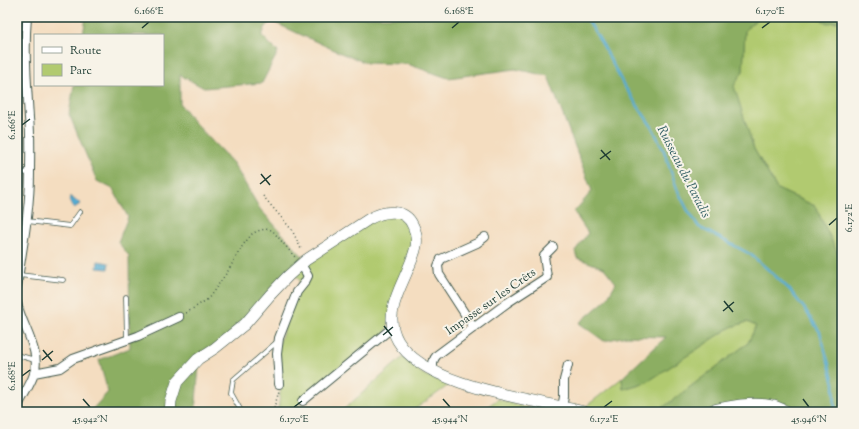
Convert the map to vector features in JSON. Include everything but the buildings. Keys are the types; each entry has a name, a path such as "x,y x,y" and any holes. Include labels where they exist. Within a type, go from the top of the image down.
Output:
{"street":[{"path":"17,286 29,203 30,120 26,72 27,17"},
{"path":"170,412 171,401 177,382 198,359 215,348 245,324 270,295 304,262 377,214 388,212 397,212 405,215 414,227 416,236 416,246 395,300 392,316 397,341 407,352 419,363 434,372 459,383 488,391 584,412"},
{"path":"474,328 439,274 438,266 441,259 477,243 485,237"},
{"name":"Impasse sur les Crêts","path":"434,372 433,362 437,355 507,303 547,277 544,256 553,247"},
{"path":"279,384 277,354 278,341 297,292 308,276 305,270 304,262"},
{"path":"17,303 32,345 35,360 34,373 17,408"},
{"path":"34,373 60,368 73,359 138,336 179,317"},
{"path":"303,400 393,327"},
{"path":"562,407 564,397 564,380 568,365"},
{"path":"705,412 731,406 756,404 774,406 788,412"}],"lane":[{"path":"17,172 30,173"},
{"path":"26,221 70,226 80,212"},
{"path":"19,275 63,280"},
{"path":"126,297 127,340"},
{"path":"241,411 231,393 233,380 278,341"},
{"path":"17,355 35,360"}],"path":[{"path":"263,196 292,230 304,262"},
{"path":"179,317 208,299 228,271 243,245 257,231 265,229 272,230 304,262"},
{"path":"273,412 279,391 279,384"}],"green space":[{"path":"86,17 759,17 745,30 743,71 734,86 754,149 777,189 815,206 842,262 842,412 668,412 661,409 748,343 756,326 747,322 731,327 647,382 623,389 622,378 666,337 626,336 604,341 579,323 606,300 616,283 604,268 577,258 575,251 588,233 574,212 592,191 548,76 515,69 448,78 407,64 367,63 343,54 271,21 265,28 262,36 278,52 262,83 204,88 180,75 180,104 193,121 233,163 260,209 306,260 199,366 195,412 90,412 108,392 99,360 130,348 129,256 118,242 128,217 113,189 97,181 69,114 74,86 164,86 164,34 83,34"},
{"path":"759,17 816,17 827,23 842,21 842,262 815,206 777,189 754,149 733,86 743,71 745,29"},
{"path":"816,17 842,17 842,21 827,23"},
{"path":"397,212 416,235 385,335 290,412 278,412 282,376 278,347 300,281 293,272 369,219"},
{"path":"747,322 756,326 748,343 661,409 668,412 579,412 622,378 623,389 647,382 731,327"},
{"path":"403,357 423,374 449,385 411,412 341,412"},
{"path":"498,399 540,412 480,412"}],"water":[{"path":"70,197 78,201 80,204 74,208 69,201"},
{"path":"98,261 109,263 108,269 97,268"}],"waterway":[{"name":"Ruisseau du Paradis","path":"586,17 604,47 623,84 652,127 664,151 677,189 687,209 699,227 750,254 771,272 789,289 820,332 834,383 835,412"}]}
